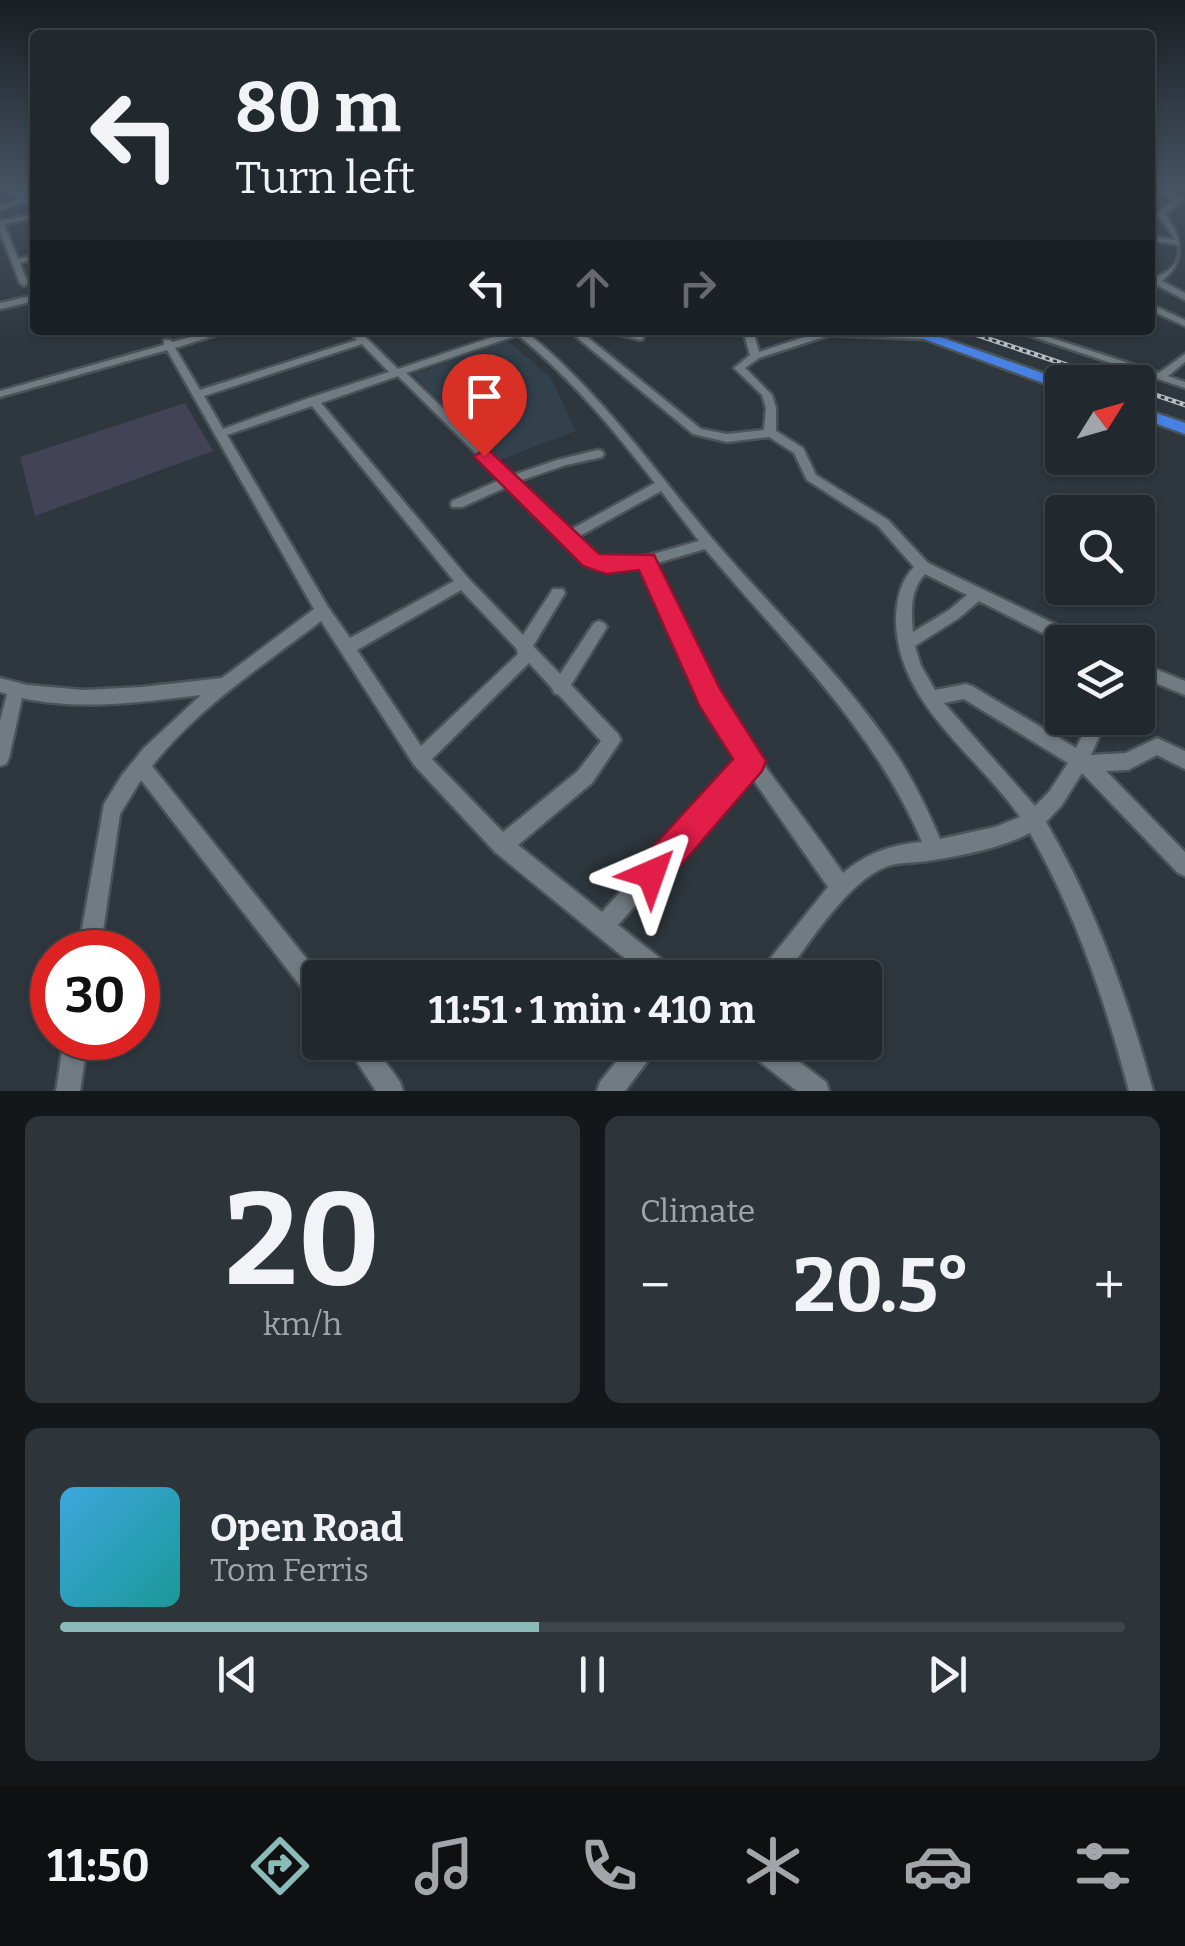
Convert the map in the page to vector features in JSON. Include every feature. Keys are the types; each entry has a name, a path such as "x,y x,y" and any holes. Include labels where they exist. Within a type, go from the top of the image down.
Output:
{"highway":[{"path":"928,335 1045,379"},
{"path":"929,335 1045,373"},
{"path":"1155,415 1185,425"}],"street":[{"path":"7,241 24,282"},
{"path":"1155,281 1184,264 1182,243 1169,241"},
{"path":"16,262 30,258"},
{"path":"1155,282 1185,297"},
{"path":"0,305 30,298"},
{"path":"1155,309 1185,323"},
{"path":"168,344 195,335"},
{"path":"0,391 206,335"},
{"path":"198,394 363,335 597,564 646,561 708,543"},
{"path":"479,335 488,342"},
{"path":"222,432 507,335"},
{"path":"527,335 556,359 832,686 903,778 935,850"},
{"path":"579,335 697,432 728,438 771,433 799,451 811,478 883,523 923,567 1045,627"},
{"path":"633,335 640,337"},
{"path":"749,335 755,356"},
{"path":"771,433 770,403 764,390 739,368 755,356 821,335"},
{"path":"1033,335 1185,385"},
{"path":"168,344 324,611 420,759 502,845 646,960"},
{"path":"1160,377 1185,357"},
{"path":"314,400 463,582 612,740 585,777 502,845"},
{"path":"457,504 508,480 559,462 598,454"},
{"path":"568,537 663,484"},
{"path":"646,561 710,698 751,761 798,821 841,889"},
{"path":"923,567 910,580 904,595 914,668 933,698 1033,820 1070,887 1124,1027 1142,1091"},
{"path":"348,647 463,582"},
{"path":"420,759 526,652 558,593"},
{"path":"909,642 977,595"},
{"path":"92,930 110,811 161,744 228,685 324,611"},
{"path":"560,688 599,627"},
{"path":"1155,676 1185,688"},
{"path":"0,758 8,688 94,697 228,685"},
{"path":"933,698 966,691 1083,763 1185,866"},
{"path":"784,960 841,889 864,869 886,857 1014,831 1033,820 1048,808 1083,763 1092,735"},
{"path":"1083,763 1128,761 1157,746 1185,760"},
{"path":"603,926 751,761"},
{"path":"142,767 302,968"},
{"path":"68,1091 73,1060"},
{"path":"369,1060 391,1091"},
{"path":"609,1091 634,1060"},
{"path":"777,1060 817,1091"}],"shaded area":[{"path":"508,341 551,378 576,431 497,461 413,374"},
{"path":"185,403 213,451 35,516 20,457"}],"railway":[{"path":"977,335 1067,365"},
{"path":"1155,395 1185,405"}],"route":[{"path":"484,456 597,564 646,561 710,698 751,761 651,874"}]}
